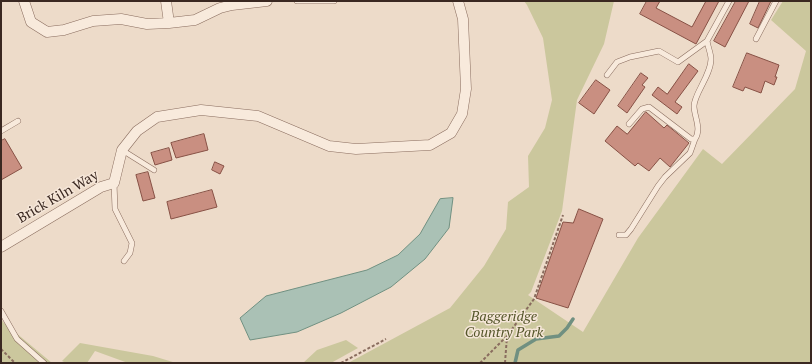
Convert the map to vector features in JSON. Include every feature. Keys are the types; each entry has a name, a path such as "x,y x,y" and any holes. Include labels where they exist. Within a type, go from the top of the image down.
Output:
{"street":[{"path":"24,1 30,22 47,32 64,30 93,22 121,19 147,24 195,20 220,8 267,1"},
{"path":"166,1 169,23"},
{"name":"Brick Kiln Way","path":"1,247 101,187 114,183 122,150 137,132 158,117 201,110 258,116 329,146 356,149 430,145 451,133 462,114 466,89 463,19 458,1"}],"lane":[{"path":"297,1 334,1"},
{"path":"607,75 618,62 630,57 659,51 678,62 707,41 729,1"},
{"path":"756,39 776,1"},
{"path":"619,236 626,235 665,177 690,153 698,131 694,103 706,79 711,59 707,41"},
{"path":"629,124 642,109 648,107 690,139 695,139"},
{"path":"1,131 18,121"},
{"path":"122,150 154,170"},
{"path":"114,183 115,209 132,243 130,253 124,261"},
{"path":"1,311 17,339 44,363"}],"path":[{"path":"480,363 507,336 534,299 564,215"},
{"path":"505,363 507,336"},
{"path":"341,363 386,338"},
{"path":"1,349 15,363"}],"green space":[{"name":"Baggeridge Country Park","path":"524,1 614,1 604,44 577,100 562,211 531,292 528,295 583,332 638,238 703,149 722,164 795,89 806,51 771,20 783,1 811,1 811,363 348,363 450,308 484,266 506,229 508,202 529,187 528,156 545,128 552,100 543,38"},
{"path":"1,318 3,322 52,363 1,363"},
{"path":"346,340 358,348 331,363 303,363 317,350"},
{"path":"80,343 153,356 176,363 128,363 95,351 87,363 66,363 62,361"}],"shaded area":[{"path":"453,198 449,228 425,259 391,287 341,313 297,332 250,340 240,318 266,296 367,270 398,255 420,234 440,199"}],"building":[{"path":"647,1 660,1 656,8 692,27 706,1 719,1 696,44 640,14"},
{"path":"736,1 749,1 725,47 714,41"},
{"path":"760,1 771,1 758,28 750,24"},
{"path":"747,53 779,65 774,85 765,81 761,93 745,87 743,91 733,87"},
{"path":"689,64 698,71 675,102 682,107 677,114 652,95 658,87 667,94"},
{"path":"641,73 648,78 642,85 645,87 627,113 618,106"},
{"path":"596,80 610,90 594,114 579,103"},
{"path":"646,112 664,128 667,125 689,143 670,167 660,158 649,171 638,163 635,166 605,141 617,126 627,134"},
{"path":"204,134 208,150 176,158 171,143"},
{"path":"5,139 22,168 1,180 1,141"},
{"path":"169,148 172,160 155,165 151,153"},
{"path":"215,162 224,166 220,174 212,170"},
{"path":"148,172 155,198 143,201 136,175"},
{"path":"212,190 217,207 171,219 167,202"},
{"path":"579,209 603,219 568,308 536,298 563,222 573,223"}],"waterway":[{"path":"515,363 518,350 536,339 559,336 573,319"}]}
